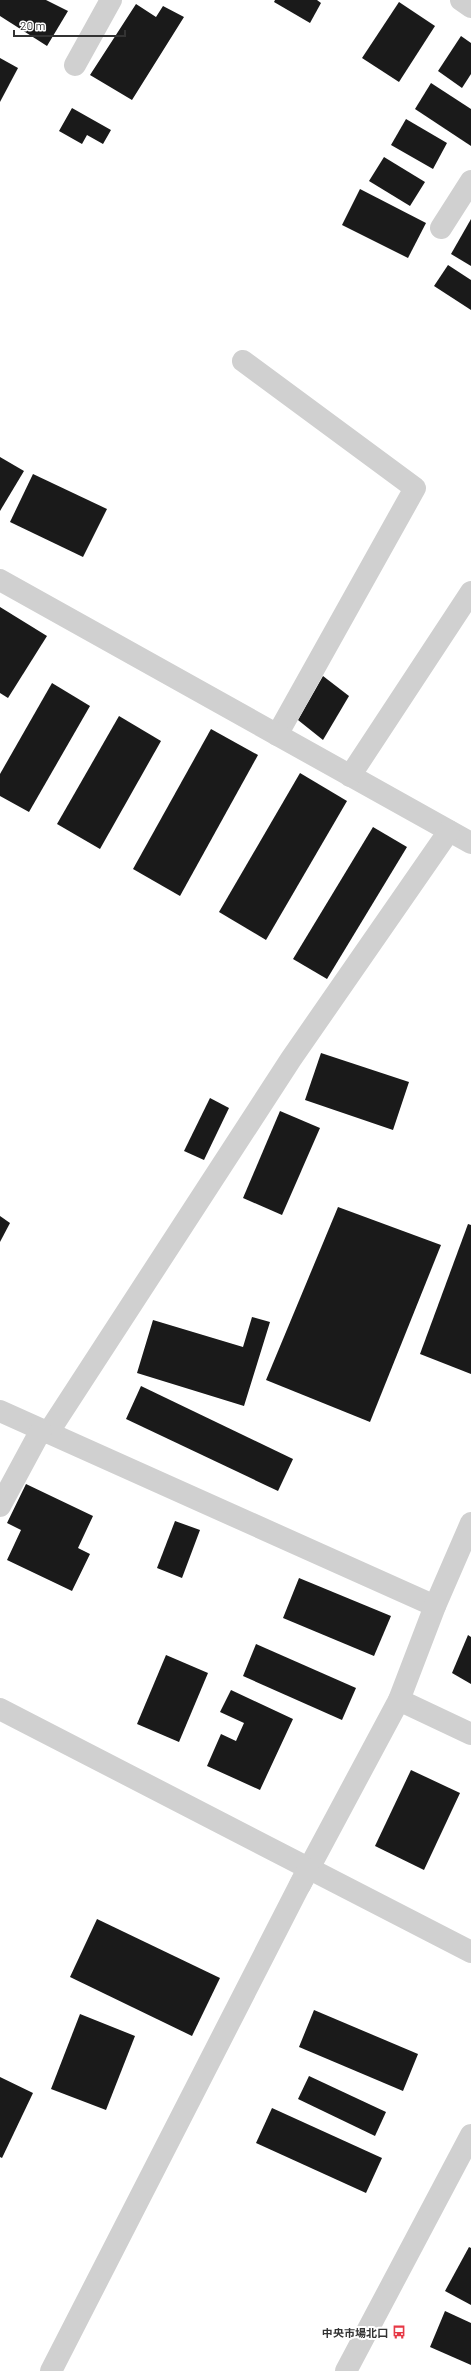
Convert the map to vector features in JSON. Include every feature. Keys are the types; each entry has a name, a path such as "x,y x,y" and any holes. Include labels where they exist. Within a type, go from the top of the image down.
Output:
{"street":[{"path":"75,65 111,0"},
{"path":"461,0 471,7"},
{"path":"442,228 471,181"},
{"path":"243,361 415,488 277,735"},
{"path":"0,580 471,844"},
{"path":"350,776 471,592"},
{"path":"0,1506 44,1431 291,1059 449,831"},
{"path":"0,1411 435,1606"},
{"path":"51,2371 306,1873 399,1700 435,1606 471,1523"},
{"path":"399,1700 471,1734"},
{"path":"0,1709 306,1873 471,1952"},
{"path":"346,2371 471,2135"}],"building":[{"path":"0,0 46,0 68,11 47,46 0,16"},
{"path":"275,0 317,0 321,3 310,23 274,2"},
{"path":"399,2 435,26 399,82 362,58"},
{"path":"136,4 156,17 163,6 184,17 132,100 90,75"},
{"path":"461,36 471,43 471,74 462,88 438,71"},
{"path":"0,58 18,68 0,102"},
{"path":"431,83 471,109 471,146 415,109"},
{"path":"72,108 111,130 103,144 87,135 82,144 59,131"},
{"path":"406,119 447,143 433,169 391,145"},
{"path":"384,157 425,182 410,206 369,181"},
{"path":"360,189 426,223 408,258 342,225"},
{"path":"471,219 471,266 451,254"},
{"path":"448,265 471,280 471,310 434,286"},
{"path":"0,457 24,471 0,511"},
{"path":"33,474 107,509 83,557 10,522"},
{"path":"0,607 47,636 8,698 0,693"},
{"path":"323,676 349,696 323,740 298,720"},
{"path":"52,683 90,706 29,812 0,796 0,774"},
{"path":"119,716 161,741 100,849 57,824"},
{"path":"211,729 258,755 180,896 133,869"},
{"path":"300,773 347,801 266,940 219,912"},
{"path":"373,827 407,847 327,979 293,959"},
{"path":"321,1053 409,1082 393,1130 305,1100"},
{"path":"210,1098 229,1108 204,1160 184,1151"},
{"path":"280,1111 320,1128 282,1215 243,1198"},
{"path":"338,1207 441,1245 370,1422 266,1380"},
{"path":"0,1216 10,1223 0,1242"},
{"path":"468,1224 471,1225 471,1374 420,1354"},
{"path":"252,1317 270,1322 244,1406 137,1373 153,1320 243,1347"},
{"path":"141,1386 293,1459 278,1491 126,1419"},
{"path":"26,1484 93,1516 78,1548 90,1554 72,1591 7,1560 21,1530 7,1523"},
{"path":"175,1521 200,1530 182,1578 157,1568"},
{"path":"299,1578 391,1616 374,1656 283,1618"},
{"path":"468,1635 471,1637 471,1684 452,1673"},
{"path":"256,1644 356,1688 342,1720 243,1676"},
{"path":"166,1655 208,1673 179,1742 137,1724"},
{"path":"231,1690 293,1719 260,1790 207,1766 221,1734 236,1741 244,1723 220,1712"},
{"path":"411,1770 460,1793 424,1870 375,1846"},
{"path":"97,1919 220,1978 192,2036 70,1977"},
{"path":"314,2010 418,2054 403,2091 299,2047"},
{"path":"80,2014 135,2036 106,2110 51,2089"},
{"path":"309,2076 386,2112 375,2136 298,2099"},
{"path":"0,2077 33,2093 2,2158 0,2157"},
{"path":"272,2108 382,2158 366,2193 256,2143"},
{"path":"469,2247 471,2248 471,2305 445,2291"},
{"path":"445,2311 471,2323 471,2365 430,2347"}],"place":[{"name":"中央市場北口","path":"399,2332"}]}
